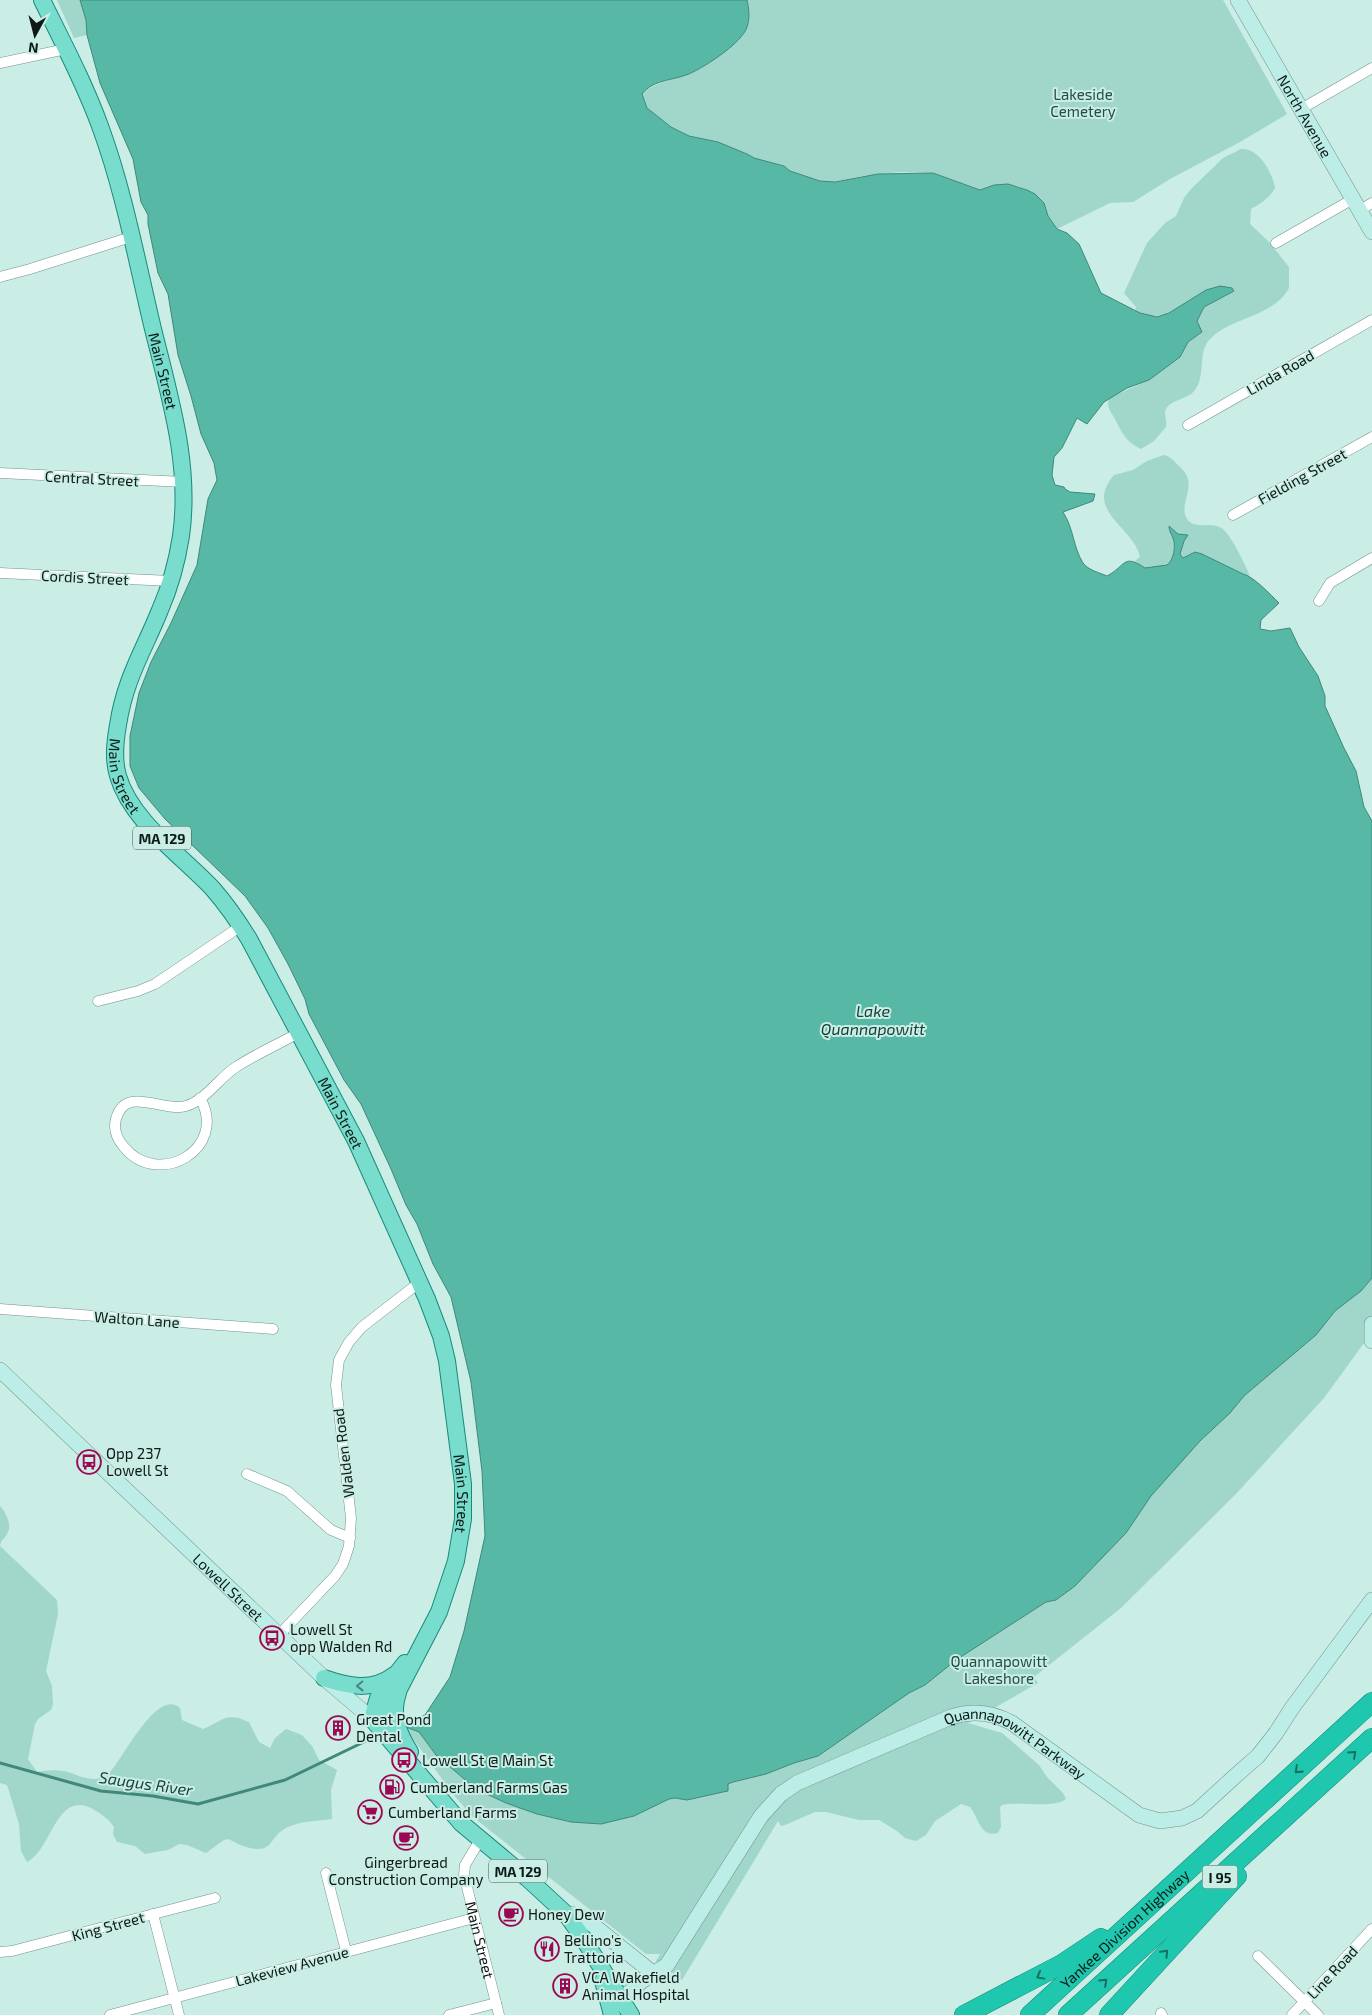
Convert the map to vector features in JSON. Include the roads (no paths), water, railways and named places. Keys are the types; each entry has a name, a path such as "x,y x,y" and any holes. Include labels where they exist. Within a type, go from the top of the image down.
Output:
{"highway":[{"name":"Yankee Division Highway","path":"1030,2015 1372,1702"},
{"name":"Yankee Division Highway","path":"1068,2015 1372,1738"},
{"path":"1109,2015 1328,1778"},
{"path":"964,2015 1062,1964 1167,1890"}],"main road":[{"name":"Main Street","path":"42,0 85,88 104,137 131,237 178,433 184,482 180,537 171,581 126,689 116,735 116,769 127,796 140,815 212,888 241,926 300,1032 356,1141 420,1282 441,1336 447,1361 464,1496 461,1535 453,1573 439,1612 398,1691 390,1703 372,1719"},
{"name":"Main Street","path":"372,1719 378,1698 424,1640"},
{"path":"324,1678 347,1685 365,1686 383,1682 396,1674"},
{"name":"MA 129","path":"398,1691 395,1706 397,1726 402,1740 432,1789"},
{"name":"Lowell Street","path":"372,1719 462,1823 566,1914 631,2015"},
{"name":"Lowell Street","path":"596,1960 612,2015"}],"street":[{"name":"North Avenue","path":"1242,1 1301,109 1362,204 1372,232"},
{"path":"0,63 66,50"},
{"path":"1301,109 1372,68"},
{"path":"1276,243 1362,204"},
{"path":"0,276 30,269 131,237"},
{"name":"Linda Road","path":"1188,425 1372,320"},
{"name":"Fielding Street","path":"1233,515 1372,437"},
{"name":"Central Street","path":"0,473 184,482"},
{"path":"1319,601 1330,583 1372,558"},
{"name":"Cordis Street","path":"0,573 171,581"},
{"path":"98,1001 138,991 155,984 241,926"},
{"path":"200,1098 207,1116 204,1136 194,1152 177,1162 156,1164 141,1160 126,1150 117,1136 115,1130 116,1118 126,1104 141,1100 176,1108 190,1104 200,1098 236,1067 300,1032"},
{"name":"Walden Road","path":"279,1635 336,1576 345,1559 350,1538 351,1518 336,1390 338,1366 345,1347 362,1327 420,1282"},
{"name":"Walton Lane","path":"0,1309 273,1329"},
{"path":"1372,1324 1372,1340"},
{"name":"Lowell Street","path":"0,1370 324,1678 372,1719"},
{"path":"247,1474 286,1491 332,1530 350,1538"},
{"name":"Quannapowitt Parkway","path":"618,1993 648,1977 669,1962 761,1816 781,1794 797,1783 957,1715 982,1712 1006,1720 1144,1817 1166,1821 1188,1816 1197,1811 1258,1756 1372,1600"},
{"name":"Main Street","path":"480,1840 466,1863 464,1871 499,2015"},
{"path":"326,1872 346,1952"},
{"name":"King Street","path":"0,1952 12,1951 216,1898"},
{"path":"152,1914 179,2015"},
{"path":"566,1914 576,1915 588,1921 648,1977"},
{"name":"Lakeview Avenue","path":"110,2015 474,1918"},
{"name":"Line Road","path":"1292,2015 1372,1929"},
{"path":"1258,1956 1318,2015"},
{"path":"451,2015 496,2003"}],"water":[{"name":"Lake Quannapowitt","path":"80,0 747,0 749,20 747,27 731,47 698,70 652,85 642,94 647,108 671,127 689,136 718,142 754,158 784,166 790,171 820,181 835,182 878,174 933,173 980,190 994,185 1008,184 1027,190 1035,194 1044,203 1048,216 1057,229 1067,233 1079,244 1101,293 1140,313 1157,317 1169,313 1206,290 1220,286 1232,288 1234,291 1204,307 1197,321 1202,332 1188,342 1180,357 1149,380 1127,388 1104,402 1087,424 1077,418 1062,448 1054,457 1052,475 1055,485 1064,487 1070,492 1095,494 1093,501 1063,512 1067,518 1077,551 1083,563 1091,569 1107,576 1128,561 1145,568 1167,565 1173,556 1174,549 1174,541 1169,526 1178,534 1188,535 1180,554 1183,558 1195,552 1202,554 1247,575 1262,586 1279,603 1261,620 1260,629 1271,631 1290,628 1299,647 1318,676 1325,696 1325,706 1356,771 1364,807 1372,821 1372,1278 1361,1291 1335,1311 1316,1335 1244,1396 1230,1413 1200,1441 1151,1496 1126,1533 1075,1586 1056,1600 1046,1602 956,1660 925,1685 909,1693 818,1756 766,1774 733,1782 728,1784 728,1791 687,1800 669,1799 634,1816 601,1824 571,1822 537,1814 506,1803 476,1789 436,1755 419,1732 406,1727 408,1723 425,1715 450,1677 464,1631 485,1536 482,1471 471,1382 451,1297 433,1264 417,1224 406,1205 361,1104 344,1080 309,1014 305,999 288,964 268,928 245,896 165,819 139,788 130,766 130,736 139,693 151,662 197,565 208,499 217,480 214,463 201,434 178,355 168,294 158,273 148,224 148,215 141,202 133,159 100,83"}],"waterway":[{"name":"Saugus River","path":"0,1763 101,1791 153,1796 198,1804 285,1780 370,1739"}],"place":[{"name":"Opp 237 Lowell St","path":"89,1462"},
{"name":"Lowell St opp Walden Rd","path":"272,1638"},
{"name":"Great Pond Dental","path":"338,1728"},
{"name":"Lowell St @ Main St","path":"404,1760"},
{"name":"Cumberland Farms Gas","path":"392,1787"},
{"name":"Cumberland Farms","path":"370,1812"},
{"name":"Gingerbread Construction Company","path":"406,1838"},
{"name":"Honey Dew","path":"511,1914"},
{"name":"Bellino's Trattoria","path":"547,1949"},
{"name":"VCA Wakefield Animal Hospital","path":"565,1986"}],"park label":[{"name":"Lakeside Cemetery","path":"1083,102"},
{"name":"Quannapowitt Lakeshore","path":"999,1670"}]}
